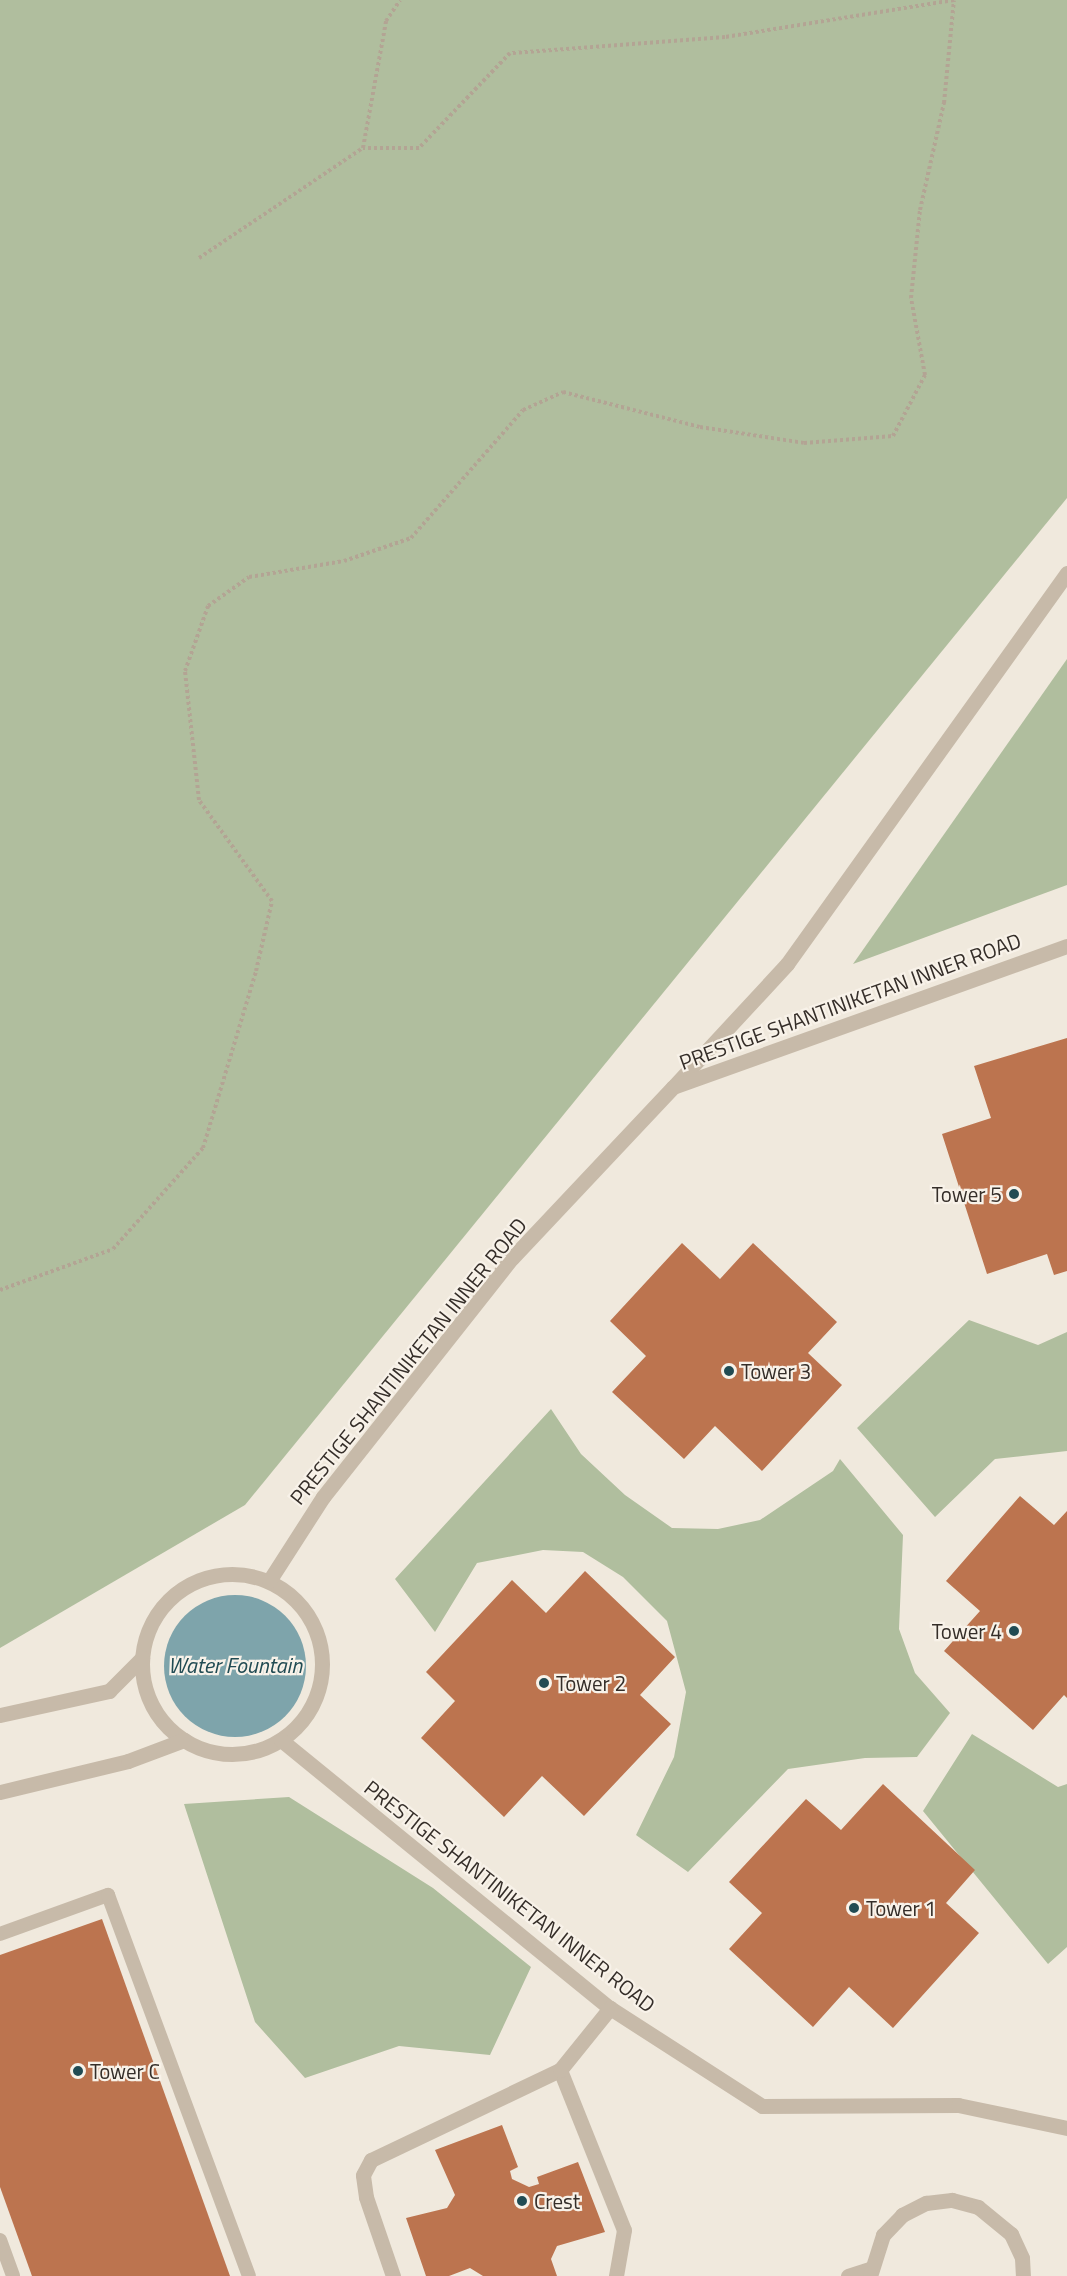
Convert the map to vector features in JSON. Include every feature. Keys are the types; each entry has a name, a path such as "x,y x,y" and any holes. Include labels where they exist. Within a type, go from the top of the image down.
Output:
{"street":[{"path":"673,1088 787,964 1067,573"},
{"name":"PRESTIGE SHANTINIKETAN INNER ROAD","path":"269,1581 323,1497 512,1258 673,1088 1067,946"},
{"path":"221,1574 246,1574 269,1581 292,1597 310,1618 320,1644 321,1662 316,1698 302,1722 281,1740 258,1751 233,1755 207,1751 184,1740 166,1725 152,1705 144,1682 142,1658 151,1626 175,1593 221,1574"},
{"path":"0,1715 109,1691 142,1658"},
{"path":"0,1792 128,1761 184,1740"},
{"name":"PRESTIGE SHANTINIKETAN INNER ROAD","path":"281,1740 610,2008 762,2106 958,2105 1067,2128"},
{"path":"393,2276 366,2197 363,2175 371,2160 560,2070 610,2008"},
{"path":"560,2070 624,2230 616,2276"},
{"path":"848,2276 870,2272 882,2235 902,2215 926,2203 952,2200 978,2207 1011,2234 1022,2258 1023,2276"}],"lane":[{"path":"0,1934 108,1895 249,2276"},
{"path":"0,2240 13,2276"}],"path":[{"path":"363,148 386,21 400,0"},
{"path":"0,1290 113,1249 203,1148 256,971 272,901 199,800 185,671 208,606 249,577 344,561 411,538 523,410 563,392 700,427 804,442 893,436 925,375 910,298 920,210 944,103 954,0 725,37 510,53 419,148 363,148 199,258"}],"green space":[{"path":"0,0 1067,0 1067,498 245,1505 0,1648"},
{"path":"1067,659 1067,885 853,964"},
{"path":"969,1320 1038,1345 1067,1332 1067,1451 995,1459 935,1517 857,1428"},
{"path":"551,1409 581,1454 625,1495 672,1528 718,1529 760,1520 833,1471 840,1459 903,1535 899,1629 915,1673 950,1713 917,1757 865,1758 788,1769 688,1872 636,1835 674,1757 686,1692 667,1621 623,1577 583,1552 543,1550 477,1563 435,1632 395,1579"},
{"path":"972,1734 1058,1787 1067,1784 1067,1947 1048,1964 923,1811"},
{"path":"289,1797 433,1888 531,1967 490,2055 399,2046 305,2078 255,2022 184,1804"}],"water":[{"name":"Water Fountain","path":"235,1595 262,1601 285,1616 300,1639 306,1666 300,1693 285,1716 262,1731 235,1737 208,1731 185,1716 170,1693 164,1666 170,1639 185,1616 208,1601"}],"building":[{"name":"Tower 5","path":"1067,1038 1067,1271 1054,1275 1047,1254 987,1274 942,1134 991,1118 974,1066"},
{"name":"Tower 3","path":"682,1243 720,1279 753,1243 837,1322 808,1353 842,1385 762,1471 715,1426 684,1459 612,1392 646,1356 610,1321"},
{"name":"Tower 4","path":"1020,1496 1054,1525 1067,1511 1067,1698 1064,1695 1033,1730 944,1651 980,1611 946,1581"},
{"name":"Tower 2","path":"585,1571 675,1657 640,1695 671,1724 584,1816 542,1776 504,1817 421,1738 455,1701 426,1672 512,1580 546,1613"},
{"name":"Tower 1","path":"883,1784 975,1870 946,1903 979,1933 893,2028 849,1987 813,2027 729,1949 762,1913 729,1882 806,1799 841,1830"},
{"name":"Tower C","path":"102,1919 230,2276 32,2276 0,2187 0,1955"},
{"name":"Crest","path":"502,2125 518,2167 510,2171 512,2179 529,2187 539,2184 537,2177 578,2162 605,2232 557,2246 551,2259 557,2276 483,2276 470,2268 449,2276 426,2276 406,2218 447,2208 455,2195 435,2150"}],"place":[{"name":"Tower 5","path":"1014,1194"},
{"name":"Tower 3","path":"729,1371"},
{"name":"Tower 4","path":"1014,1631"},
{"name":"Tower 2","path":"544,1683"},
{"name":"Tower 1","path":"854,1908"},
{"name":"Tower C","path":"78,2071"},
{"name":"Crest","path":"522,2201"}]}
